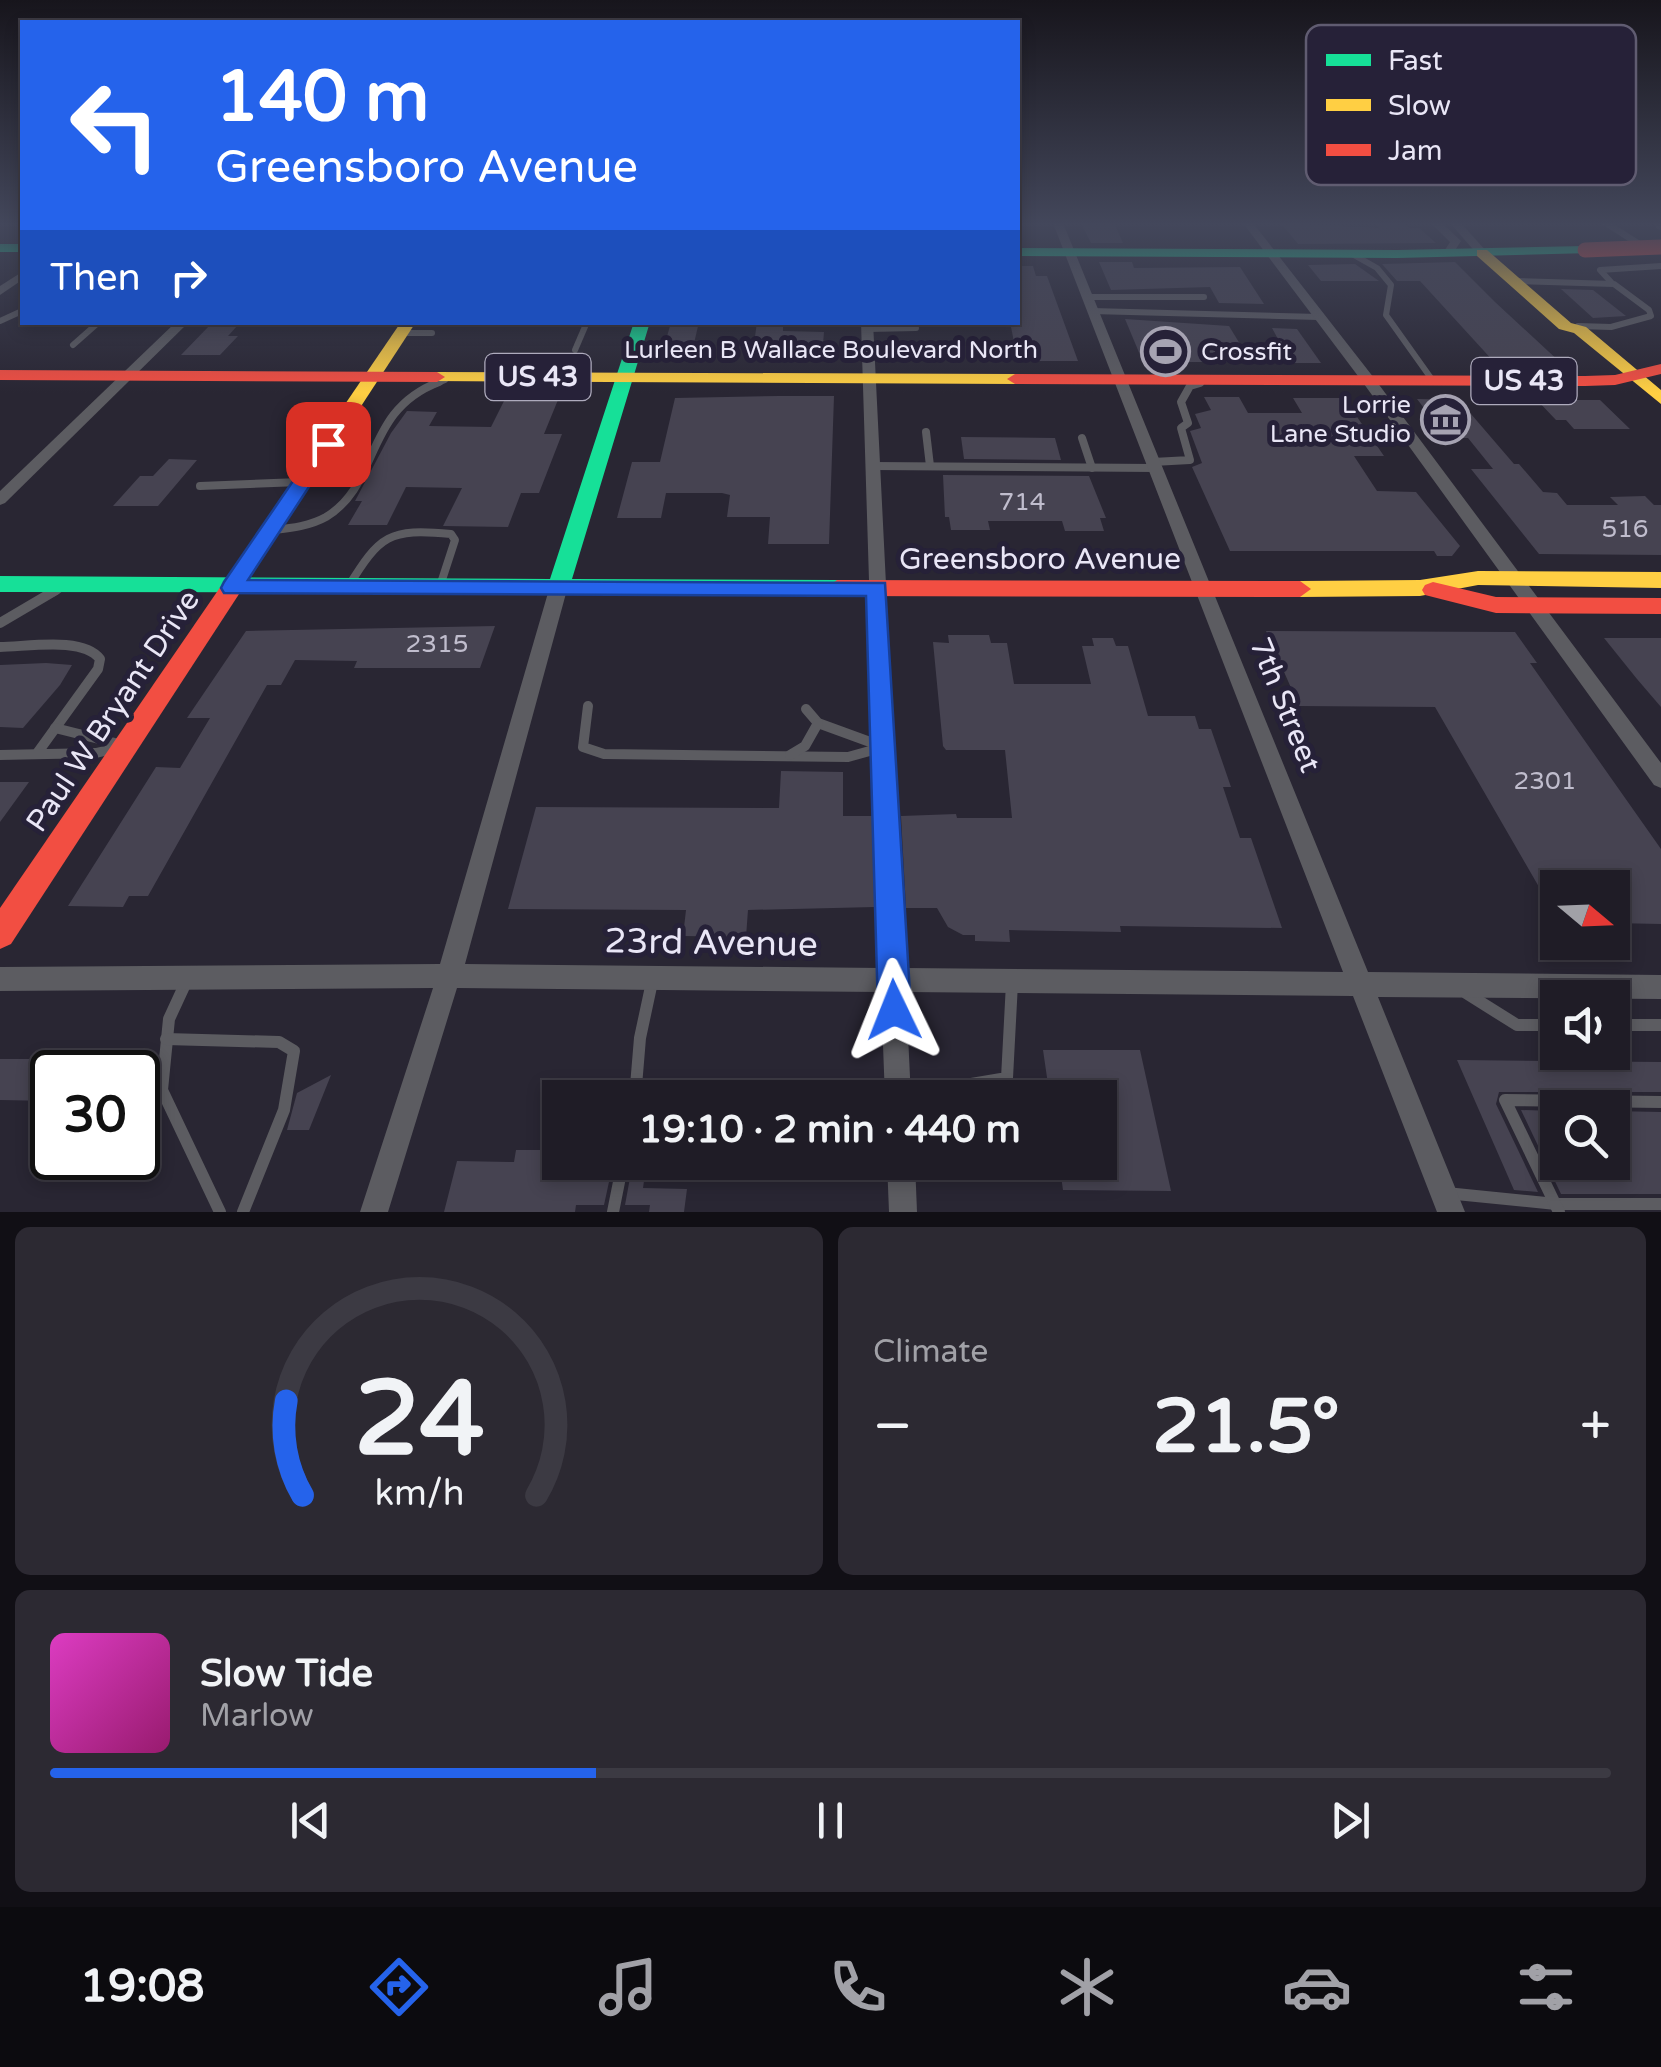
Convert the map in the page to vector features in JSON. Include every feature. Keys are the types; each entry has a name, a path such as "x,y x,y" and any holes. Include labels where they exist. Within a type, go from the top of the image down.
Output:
{"main road":[{"path":"1514,281 1565,326 1560,330 1625,379 1661,399"},
{"path":"558,586 641,325"},
{"name":"Paul W Bryant Drive","path":"0,934 406,328"},
{"name":"Lurleen B Wallace Boulevard North","path":"0,375 1433,381 1625,379 1661,369"},
{"path":"1625,379 1661,422"},
{"name":"Greensboro Avenue","path":"0,584 1204,590 1420,588 1478,578 1661,580"},
{"name":"Greensboro Avenue","path":"1420,588 1496,605 1661,606"}],"street":[{"name":"7th Street","path":"1080,280 1447,1202"},
{"path":"1290,280 1661,779"},
{"path":"0,500 180,325"},
{"path":"868,326 897,1080"},
{"path":"374,1212 449,976 558,586"},
{"name":"23rd Avenue","path":"0,979 449,976 1661,987"},
{"path":"902,1180 903,1212"}],"lane":[{"path":"1387,280 1391,285 1386,315 1433,381"},
{"path":"1565,326 1611,328 1650,316 1649,310 1610,280"},
{"path":"1514,281 1614,284"},
{"path":"1087,297 1204,297"},
{"path":"1092,310 1319,317"},
{"path":"73,344 95,325"},
{"path":"575,350 585,325"},
{"path":"868,326 916,328"},
{"path":"406,328 432,333"},
{"path":"270,530 300,529 339,510 404,401 450,378"},
{"path":"873,466 1092,468 1190,460 1181,428 1188,423 1181,402 1183,394 1190,386 1218,379"},
{"path":"926,432 930,466"},
{"path":"1082,438 1092,468"},
{"path":"200,486 302,482"},
{"path":"348,587 379,538 394,532 451,534 455,540 440,586"},
{"path":"0,624 64,585"},
{"path":"0,647 72,646 95,652 100,660 38,752"},
{"path":"588,706 581,735 583,747 591,752 848,757 884,746"},
{"path":"806,709 818,722 884,746"},
{"path":"788,756 805,746 818,722"},
{"path":"56,728 126,746"},
{"path":"0,755 96,753 126,746"},
{"path":"188,978 170,1019 162,1090 220,1212"},
{"path":"636,1080 640,1038 653,978"},
{"path":"996,1080 1008,1078 1012,980"},
{"path":"1451,984 1518,1026 1540,1026"},
{"path":"1630,1026 1661,1026"},
{"path":"166,1040 279,1042 294,1051 296,1065 286,1099 243,1212"},
{"path":"1558,1208 1505,1100 1661,1102"},
{"path":"613,1212 619,1180"},
{"path":"1447,1202 1558,1208 1661,1204"}],"building":[{"path":"1020,280 1048,280 1078,361 1036,361 1014,342 1011,325 1020,325"},
{"path":"1107,280 1248,280 1264,304 1219,303 1210,287 1111,290"},
{"path":"1320,280 1379,281 1321,281"},
{"path":"1473,280 1562,364 1495,363 1420,281 1397,281"},
{"path":"1561,289 1593,290 1626,316 1593,318"},
{"path":"1125,319 1229,326 1251,362 1143,362"},
{"path":"210,325 238,325 228,336 238,336 220,355 181,355"},
{"path":"670,325 698,325 691,356 662,355"},
{"path":"757,325 783,325 783,331 824,332 822,356 773,355 752,359"},
{"path":"1272,328 1297,329 1321,363 1291,363"},
{"path":"507,395 560,395 544,434 562,434 539,493 521,493 508,527 443,526 462,488 406,487 387,525 348,525 362,501 355,501 407,411 437,412 429,426 491,427"},
{"path":"834,396 829,544 768,544 770,517 727,517 730,495 722,493 666,493 661,518 617,518 632,462 660,462 675,398"},
{"path":"1204,397 1239,397 1248,413 1302,413 1293,398 1344,398 1384,456 1354,456 1377,491 1416,492 1460,546 1452,556 1437,556 1434,551 1230,551 1192,467 1202,463 1190,431 1201,428 1195,414 1211,410"},
{"path":"1417,399 1459,400 1514,464 1519,464 1543,492 1557,493 1567,505 1618,505 1610,497 1645,496 1654,505 1661,505 1661,555 1539,554 1471,469 1493,469 1468,438 1447,438"},
{"path":"1537,400 1600,400 1630,429 1574,429 1566,420 1556,420"},
{"path":"961,437 1055,438 1061,460 964,459"},
{"path":"169,459 197,460 158,506 113,506 140,476 153,476"},
{"path":"943,475 1089,476 1106,518 1100,518 1104,531 1065,531 1062,521 988,521 990,530 951,530 949,517 945,517"},
{"path":"495,626 480,668 354,668 357,661 295,660 281,685 267,685 148,896 129,896 123,907 68,906 156,767 180,768 210,718 187,718 246,631"},
{"path":"1266,631 1515,632 1537,663 1530,663 1661,849 1661,924 1630,923 1630,870 1540,870 1540,889 1435,707 1299,706"},
{"path":"948,635 989,635 991,643 1007,643 1014,684 1091,684 1082,646 1094,646 1092,638 1113,638 1116,646 1128,646 1148,716 1195,716 1199,729 1211,729 1231,787 1223,787 1240,838 1251,838 1282,928 1120,926 1121,932 1009,930 1010,942 975,941 975,935 963,935 948,927 937,908 906,908 901,816 1012,818 1005,750 946,750 943,746 933,642 949,643"},
{"path":"1604,638 1661,638 1661,707 1637,679"},
{"path":"0,665 72,665 23,728 0,727"},
{"path":"781,771 843,772 843,816 873,816 875,907 748,910 746,937 683,936 686,910 508,909 536,807 779,808"},
{"path":"0,782 29,782 0,822"},
{"path":"1043,1050 1140,1050 1171,1191 1063,1190 1062,1180 1117,1180 1117,1080 1047,1080"},
{"path":"0,1059 30,1059 30,1101 0,1100"},
{"path":"1457,1060 1540,1061 1540,1070 1630,1070 1630,1062 1661,1062 1661,1092 1499,1092 1496,1104 1538,1192 1514,1190"},
{"path":"331,1075 309,1130 287,1130 297,1093"},
{"path":"1521,1110 1540,1111 1540,1150"},
{"path":"1630,1111 1661,1112 1661,1194 1561,1194 1554,1180 1630,1180"},
{"path":"516,1150 542,1150 542,1180 609,1180 604,1205 576,1205 575,1212 444,1212 457,1161 514,1162"},
{"path":"630,1180 644,1180 643,1188 687,1189 684,1212 649,1212 650,1205 625,1205"}],"traffic: fast":[{"path":"559,586 641,325"},
{"path":"0,584 837,588"}],"traffic: slow":[{"path":"1512,280 1565,326 1580,330 1661,399"},
{"path":"300,485 407,325"},
{"path":"437,377 1015,379"},
{"path":"1300,589 1420,588 1478,578 1661,580"}],"traffic: jam":[{"path":"1015,379 1585,381 1615,380 1661,369"},
{"path":"0,375 437,377"},
{"path":"0,934 300,485"},
{"path":"837,588 1300,589"},
{"path":"1433,590 1496,605 1661,606"}],"place":[{"name":"Crossfit","path":"1166,352"},
{"name":"Lorrie Lane Studio","path":"1446,419"}],"route":[{"path":"328,444 232,588 877,588 894,1010"}]}
